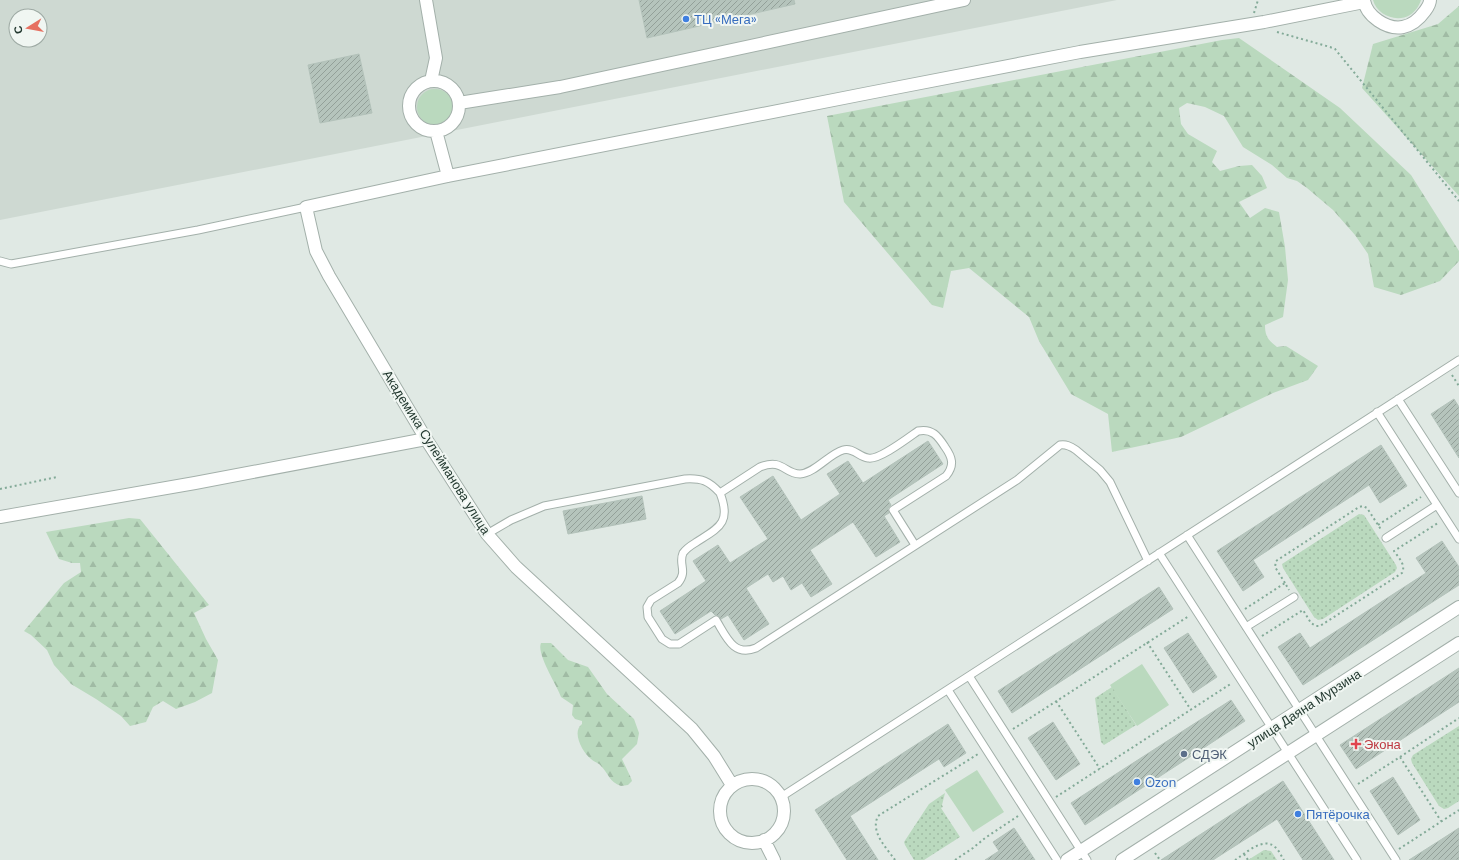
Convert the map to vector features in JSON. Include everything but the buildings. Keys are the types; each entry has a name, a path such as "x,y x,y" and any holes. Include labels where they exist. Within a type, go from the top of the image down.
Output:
{"street":[{"path":"426,0 436,58 431,81"},
{"path":"459,103 560,87 964,0"},
{"path":"306,207 448,176 1080,52 1264,22 1364,1 1370,14 1385,25 1403,27 1420,19 1430,4 1430,0"},
{"path":"431,81 448,85 456,94 459,103 455,121 446,129 436,131 425,130 420,127 413,120 409,109 411,96 418,87 431,81"},
{"path":"436,131 448,176"},
{"name":"Академика Сулейманова улица","path":"306,207 316,251 329,276 426,439 487,534 534,585 692,729 714,756 732,785"},
{"path":"0,517 195,483 426,439"},
{"name":"улица Даяна Мурзина","path":"1067,860 1084,855 1299,710 1459,607"},
{"path":"1122,860 1459,643"},
{"path":"745,779 760,779 772,786 781,797 784,806 784,815 774,834 764,840 752,843 739,840 729,834 722,823 719,810 725,792 732,785 745,779"},
{"path":"764,840 774,860"}],"lane":[{"path":"0,261 11,264 198,230 306,207"},
{"path":"781,797 1459,360"},
{"path":"1398,399 1459,493"},
{"path":"1377,412 1459,539"},
{"path":"720,493 760,467 766,465 779,465 799,474 809,471 841,450 851,450 868,459 876,458 918,431 929,430 938,436 951,456 952,467 946,476 893,510 915,545"},
{"path":"487,534 511,520 544,506 685,479 696,478 703,480 712,484 720,493 725,512 720,526 684,552 681,579 651,600 647,607 648,617 662,639 670,644 679,644 716,620 732,645 743,650 750,650 756,648 1017,480 1060,445 1064,444 1072,446 1106,477 1113,488 1148,561"},
{"path":"1386,538 1437,505"},
{"path":"1187,535 1396,860"},
{"path":"1159,553 1357,860"},
{"path":"1246,627 1294,597"},
{"path":"969,676 1084,855"},
{"path":"948,690 1057,860"}],"path":[{"path":"1253,16 1258,0"},
{"path":"1272,33 1277,32 1330,47 1335,50 1459,201"},
{"path":"1447,367 1459,386"},
{"path":"0,489 57,477"},
{"path":"1378,525 1429,492"},
{"path":"1285,583 1275,567 1276,561 1359,507 1363,506 1367,508 1386,538"},
{"path":"1255,641 1303,610 1311,623 1316,626 1320,626 1402,573 1404,567 1394,551 1445,518"},
{"path":"1237,614 1273,591"},
{"path":"1020,725 1181,621"},
{"path":"1147,642 1191,710"},
{"path":"1063,792 1224,688"},
{"path":"1056,701 1100,768"},
{"path":"1363,780 1459,718"},
{"path":"1400,757 1442,822"},
{"path":"895,860 876,832 875,821 878,816 922,787 940,779 970,759"},
{"path":"1405,845 1459,810"},
{"path":"956,860 1010,821"},
{"path":"1235,860 1258,845 1266,843 1276,847 1284,860"},
{"path":"1244,854 1248,860"}],"shaded area":[{"path":"0,0 1117,0 0,220"}],"green space":[{"path":"1373,0 1421,0 1417,8 1410,15 1393,18 1378,10"},
{"path":"1459,6 1459,196 1362,88 1373,44 1438,24"},
{"path":"1239,38 1340,108 1411,175 1459,251 1459,261 1440,281 1401,295 1374,287 1368,254 1355,235 1333,210 1297,181 1287,178 1272,165 1243,147 1224,116 1205,107 1187,103 1179,108 1181,124 1188,134 1217,151 1212,162 1220,171 1239,166 1252,165 1262,176 1267,188 1239,202 1250,218 1265,208 1279,212 1285,247 1288,280 1283,317 1265,325 1266,335 1277,347 1286,346 1318,366 1308,380 1273,393 1181,437 1112,452 1108,414 1071,394 1039,341 1029,317 969,268 951,271 943,308 932,305 844,202 827,116"},
{"path":"439,89 448,94 452,100 452,114 448,120 439,125 431,125 422,120 418,114 417,103 422,94 428,90"},
{"path":"1359,514 1364,515 1397,568 1395,572 1323,619 1318,620 1314,617 1283,568 1282,564"},
{"path":"129,518 140,519 209,605 194,613 218,660 212,693 195,702 176,709 163,701 153,707 146,722 130,726 121,716 71,684 54,665 47,650 31,635 24,631 64,583 81,572 80,563 72,563 59,559 46,532"},
{"path":"541,643 551,643 568,660 588,667 607,694 634,719 639,733 637,744 622,759 632,781 628,785 621,786 614,782 604,769 592,760 585,752 579,742 578,737 579,728 582,721 575,719 572,715 573,705 561,697 541,654"},
{"path":"1142,664 1169,705 1137,726 1110,685"},
{"path":"1112,687 1136,725 1104,745 1101,742 1095,698"},
{"path":"1459,726 1459,801 1444,809 1439,806 1411,759 1413,755"},
{"path":"977,770 1004,812 973,832 945,790"},
{"path":"945,793 942,805 943,807 941,808 960,837 924,860 914,860 904,842 929,804"},
{"path":"1264,850 1271,851 1277,860 1248,860"}],"place":[{"name":"ТЦ «Мега»","path":"686,19"},
{"name":"Экона","path":"1356,744"},
{"name":"СДЭК","path":"1184,754"},
{"name":"Ozon","path":"1137,782"},
{"name":"Пятёрочка","path":"1298,814"}]}
